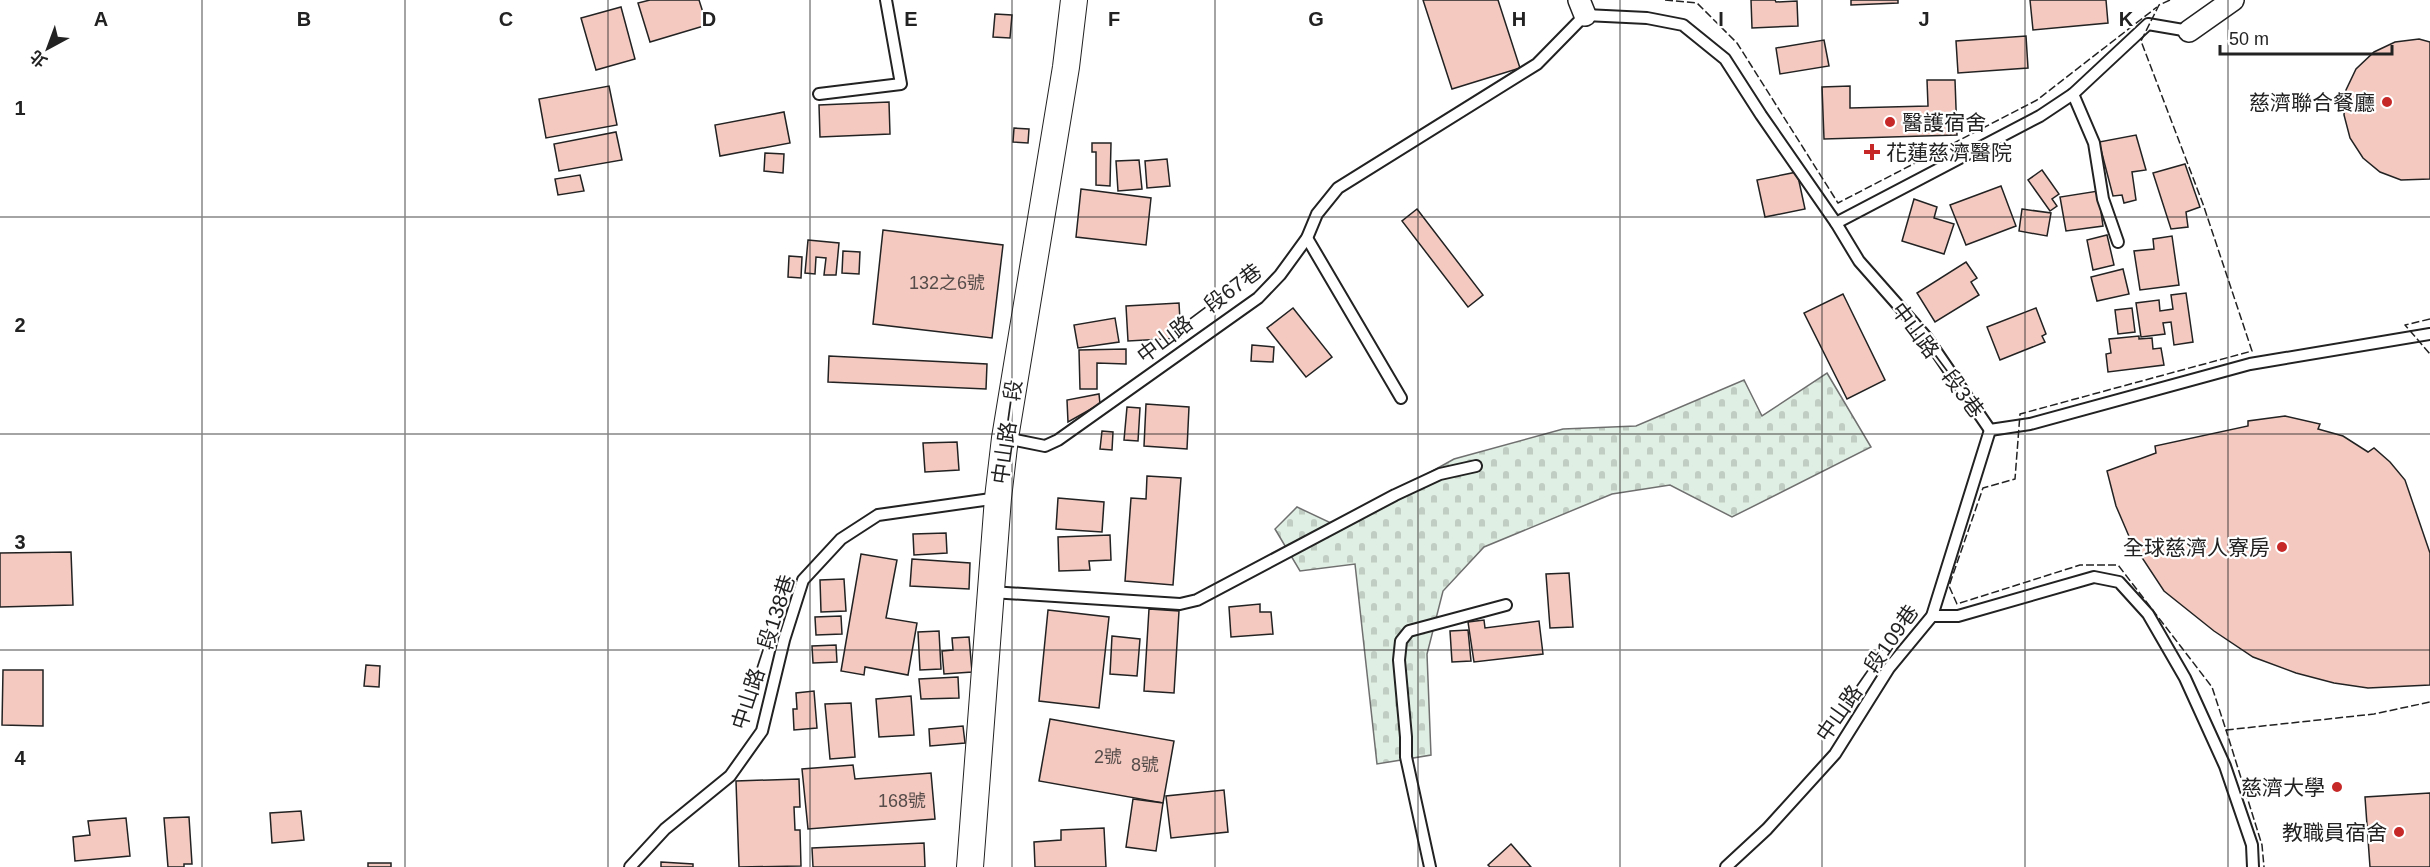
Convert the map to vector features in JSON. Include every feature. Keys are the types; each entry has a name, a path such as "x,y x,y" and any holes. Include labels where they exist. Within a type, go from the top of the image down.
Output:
{"street":[{"name":"中山路一段","path":"970,867 990,592 1005,438 1066,67 1074,0"},
{"path":"2189,31 2233,0"}],"lane":[{"path":"819,94 901,84 886,0"},
{"name":"中山路一段67巷","path":"1005,438 1045,446 1058,440 1258,298 1280,275 1307,238 1317,214 1338,188 1537,64 1582,7"},
{"name":"中山路一段3巷","path":"1582,7 1683,25 1725,59 1836,223 1859,261 1927,338 1990,430 2030,424 2250,364 2430,334"},
{"path":"1836,223 2011,133 2073,94 2148,24 2189,31"},
{"path":"2073,94 2094,143 2103,199 2118,242"},
{"path":"1307,238 1401,398"},
{"name":"中山路一段109巷","path":"1726,867 1767,828 1835,754 1889,668 1932,616 1990,430"},
{"path":"990,592 1180,604 1197,600 1395,495 1440,474 1476,466"},
{"name":"中山路一段138巷","path":"630,867 665,829 730,776 762,731 784,640 803,580 841,539 878,515 998,498"},
{"path":"1932,616 1959,616 2094,577 2120,582 2148,614 2185,678 2224,766 2252,844 2253,867"},
{"path":"1430,867 1406,757 1399,660 1401,641 1409,631 1506,605"}],"green space":[{"path":"1827,373 1871,447 1732,517 1670,485 1612,494 1484,547 1443,591 1427,654 1431,755 1377,764 1355,564 1300,571 1275,529 1297,507 1335,525 1454,459 1563,429 1636,426 1744,380 1762,416"}],"building":[{"path":"650,0 699,0 707,25 650,42 638,3"},
{"path":"1423,0 1498,0 1520,68 1452,89"},
{"path":"1751,0 1797,1 1798,26 1752,28"},
{"path":"1851,0 1898,0 1898,3 1851,5"},
{"path":"2030,0 2106,0 2108,23 2033,30"},
{"path":"621,7 635,59 596,70 581,18"},
{"path":"995,14 1012,15 1010,38 993,37"},
{"path":"2026,36 2028,68 1958,73 1956,41"},
{"name":"慈濟聯合餐廳","path":"2419,39 2430,42 2430,179 2401,180 2380,172 2363,158 2350,138 2344,115 2346,90 2356,69 2374,52 2395,42"},
{"path":"1824,40 1829,66 1780,74 1776,48"},
{"name":"醫護宿舍","path":"1927,80 1955,80 1957,135 1824,139 1822,87 1850,86 1850,108 1928,106"},
{"path":"609,86 617,125 546,138 539,99"},
{"path":"889,102 890,134 820,137 819,105"},
{"path":"784,112 790,143 720,156 715,125"},
{"path":"1014,128 1029,129 1028,143 1013,142"},
{"path":"616,132 622,160 559,171 554,144"},
{"path":"2136,135 2146,170 2132,172 2136,200 2124,203 2122,195 2113,196 2099,142"},
{"path":"1092,143 1111,143 1110,186 1096,185 1096,152 1092,152"},
{"path":"765,153 784,154 783,173 764,171"},
{"path":"1167,159 1170,186 1147,188 1145,161"},
{"path":"1139,160 1142,189 1118,191 1116,161"},
{"path":"2185,164 2200,207 2186,212 2188,227 2171,229 2153,173"},
{"path":"2042,170 2059,194 2052,199 2057,206 2050,211 2028,180"},
{"path":"1797,172 1805,209 1765,217 1757,180"},
{"path":"580,175 584,191 558,195 555,179"},
{"path":"2001,186 2016,226 1966,245 1950,205"},
{"path":"1081,189 1151,198 1146,245 1076,237"},
{"path":"2098,191 2103,226 2066,231 2060,197"},
{"path":"1914,199 1937,207 1934,218 1954,224 1944,254 1902,241"},
{"path":"1417,209 1483,295 1468,307 1402,221"},
{"path":"2022,209 2051,213 2047,236 2019,231"},
{"path":"883,230 1003,245 992,338 873,324"},
{"path":"2107,235 2114,265 2093,270 2087,240"},
{"path":"2172,236 2179,285 2140,290 2134,251 2154,249 2153,239"},
{"path":"808,240 839,243 836,275 824,275 826,258 816,257 815,274 805,273"},
{"path":"843,251 860,252 859,274 842,273"},
{"path":"789,256 802,257 801,278 788,277"},
{"path":"1966,262 1977,278 1971,282 1979,295 1935,322 1917,293"},
{"path":"2123,269 2129,294 2097,301 2091,277"},
{"path":"2186,293 2193,342 2174,345 2171,322 2163,323 2165,334 2141,337 2136,303 2159,300 2160,311 2173,309 2171,295"},
{"path":"1843,294 1885,380 1847,399 1804,313"},
{"path":"1179,303 1181,338 1128,341 1126,306"},
{"path":"1293,308 1332,357 1306,377 1267,328"},
{"path":"2036,308 2046,334 2042,336 2045,342 2000,360 1987,327"},
{"path":"2132,308 2135,332 2118,334 2115,310"},
{"path":"1115,318 1119,342 1078,348 1074,325"},
{"path":"2139,336 2139,339 2152,338 2153,349 2161,348 2164,365 2108,372 2106,354 2111,353 2109,339"},
{"path":"1252,345 1274,347 1273,362 1251,361"},
{"path":"1126,349 1126,364 1097,363 1097,389 1080,389 1079,350"},
{"path":"829,356 987,364 986,389 828,382"},
{"path":"1099,394 1100,404 1068,422 1067,400"},
{"path":"1146,404 1189,407 1187,449 1144,446"},
{"path":"1127,407 1140,408 1138,441 1124,440"},
{"name":"全球慈濟人寮房","path":"2285,416 2320,424 2318,429 2343,436 2368,452 2374,448 2405,480 2430,553 2430,685 2368,688 2334,683 2296,673 2253,657 2214,631 2164,591 2131,541 2116,506 2107,471 2156,453 2155,446 2248,426 2248,421"},
{"path":"1102,431 1113,432 1112,450 1100,449"},
{"path":"957,442 959,470 925,472 923,443"},
{"path":"1147,476 1181,478 1173,585 1125,581 1131,498 1146,499"},
{"path":"1058,498 1104,502 1102,532 1056,529"},
{"path":"946,533 947,553 914,555 913,534"},
{"path":"1110,535 1111,560 1089,561 1090,570 1059,571 1058,537"},
{"path":"71,552 73,605 0,607 0,553"},
{"path":"861,554 897,560 886,618 917,623 908,675 865,667 864,675 841,671"},
{"path":"912,559 970,563 969,589 910,586"},
{"path":"1569,573 1573,627 1550,628 1546,574"},
{"path":"844,579 846,611 821,612 820,580"},
{"path":"1260,604 1260,612 1271,612 1273,634 1231,637 1229,607"},
{"path":"1149,609 1179,611 1174,693 1144,691"},
{"path":"1048,610 1109,617 1099,708 1039,701"},
{"path":"841,616 842,634 816,635 815,617"},
{"path":"1484,620 1485,628 1539,621 1543,654 1474,662 1468,622"},
{"path":"1468,630 1471,661 1452,662 1450,631"},
{"path":"939,631 941,669 920,670 918,632"},
{"path":"1112,636 1140,639 1137,676 1110,674"},
{"path":"969,637 972,672 944,674 942,651 953,650 952,638"},
{"path":"836,645 837,662 813,663 812,646"},
{"path":"366,665 380,666 379,687 364,686"},
{"path":"3,670 43,670 43,726 2,725"},
{"path":"958,677 959,698 921,699 919,679"},
{"path":"814,691 817,728 794,730 793,709 797,709 796,693"},
{"path":"911,696 914,735 879,737 876,699"},
{"path":"851,703 855,757 830,759 825,704"},
{"path":"1050,719 1174,741 1163,803 1039,781"},
{"path":"963,726 965,743 930,746 929,729"},
{"path":"853,765 855,779 931,773 935,819 808,829 802,769"},
{"path":"799,779 800,807 794,807 795,830 800,830 801,866 739,867 736,781"},
{"path":"1224,790 1228,832 1171,838 1166,796"},
{"name":"教職員宿舍","path":"2430,793 2430,867 2370,867 2365,797"},
{"path":"1133,799 1163,803 1156,851 1126,847"},
{"path":"301,811 304,840 272,843 270,813"},
{"path":"189,817 192,864 184,864 184,867 168,867 164,818"},
{"path":"126,818 130,856 75,861 73,837 90,835 88,821"},
{"path":"1104,828 1106,867 1035,867 1034,842 1061,840 1061,830"},
{"path":"924,843 925,867 813,867 812,848"},
{"path":"1511,844 1531,867 1490,867 1488,865"},
{"path":"661,862 693,864 693,867 661,867"},
{"path":"368,863 391,863 391,867 368,867"}],"fence":[{"path":"1665,0 1697,3 1737,43 1838,203 2037,100 2157,7"},
{"path":"2170,0 2159,5 2141,41 2203,204 2252,351 2020,414 2015,479 1983,488 1949,586 1957,604 2080,565 2118,565 2212,687 2226,730 2374,714 2430,702"},
{"path":"2430,319 2405,325 2430,354"},
{"path":"2228,730 2226,730 2262,845 2264,867"}],"place":[{"name":"慈濟聯合餐廳","path":"2387,102"},
{"name":"醫護宿舍","path":"1890,122"},
{"name":"花蓮慈濟醫院","path":"1872,152"},
{"name":"全球慈濟人寮房","path":"2282,547"},
{"name":"慈濟大學","path":"2337,787"},
{"name":"教職員宿舍","path":"2399,832"}]}
